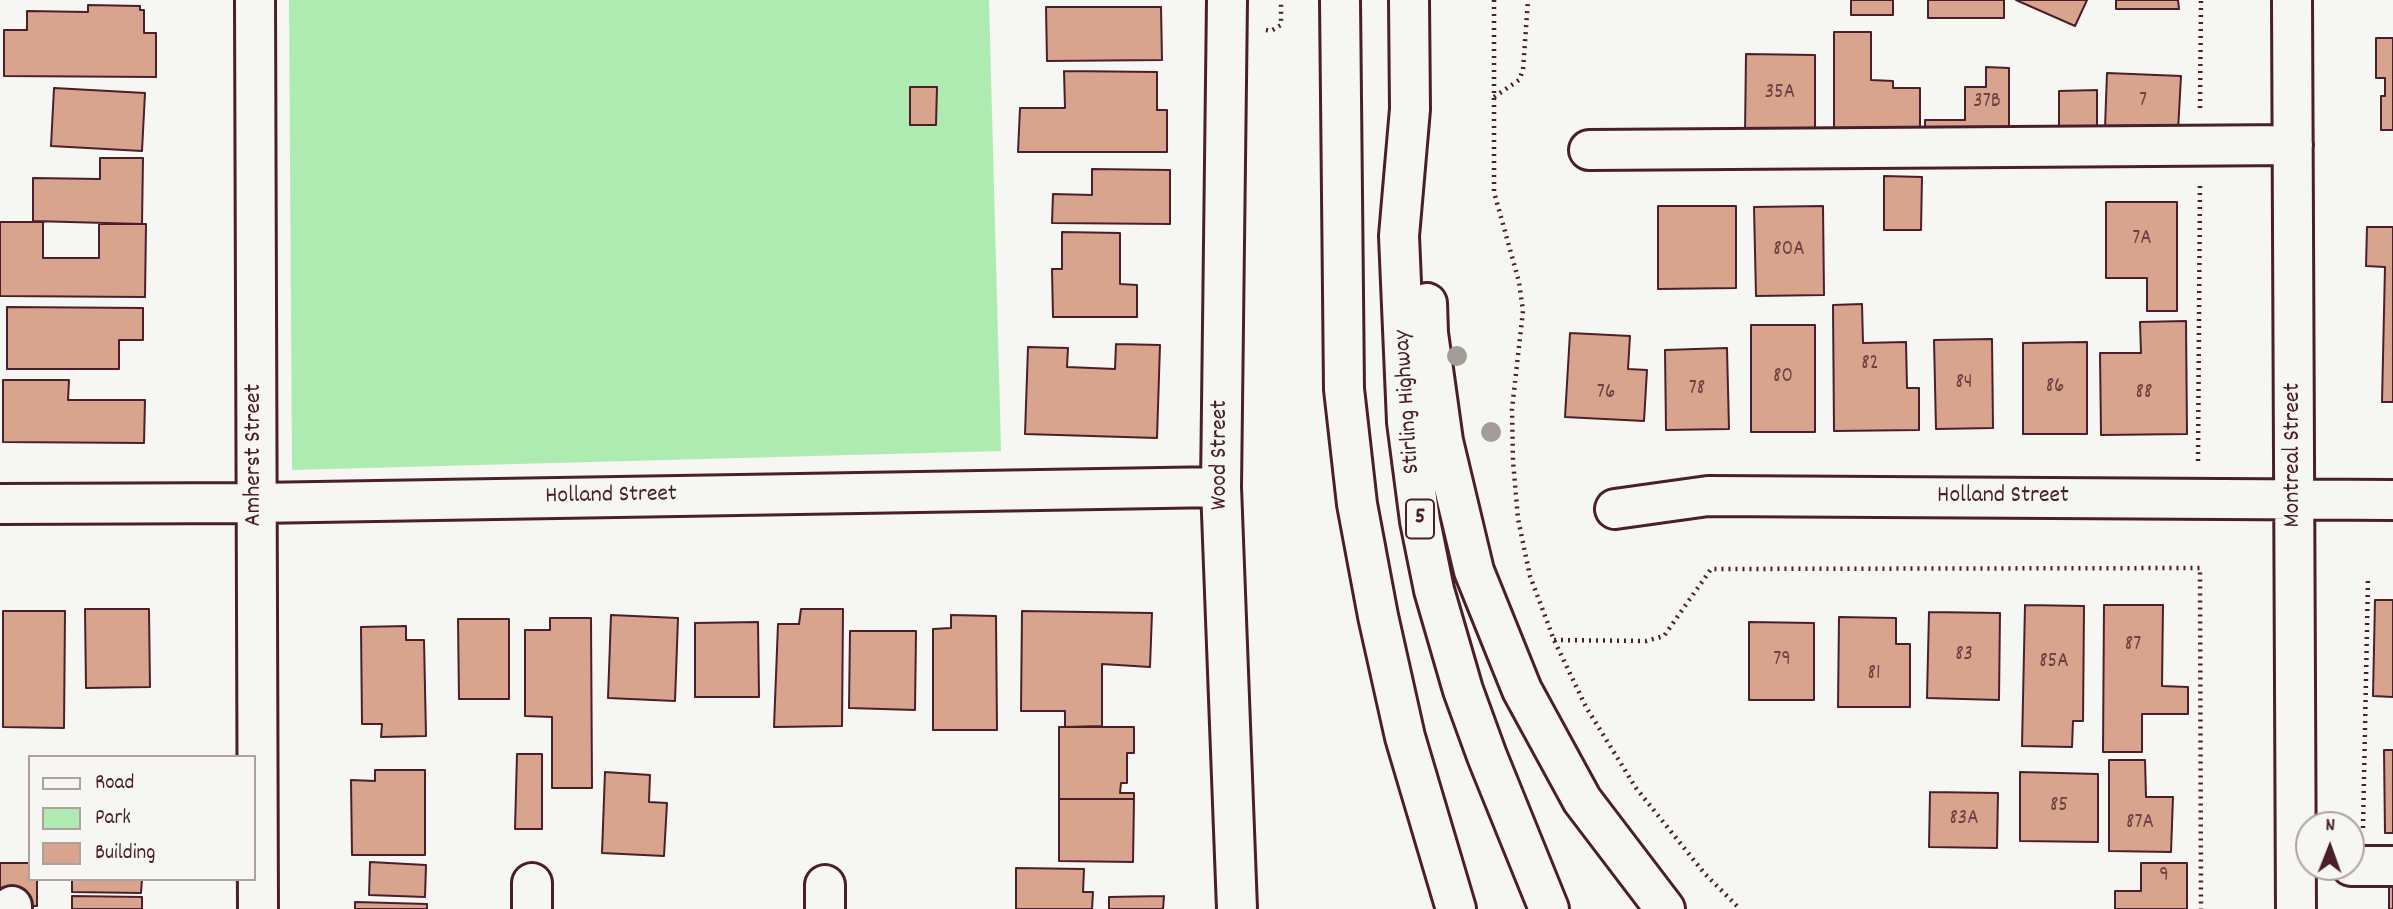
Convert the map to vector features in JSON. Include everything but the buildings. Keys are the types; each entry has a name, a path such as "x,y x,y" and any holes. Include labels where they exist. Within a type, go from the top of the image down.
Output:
{"main road":[{"name":"Amherst Street","path":"255,0 258,909"},
{"name":"Wood Street","path":"1227,0 1221,487 1237,909"},
{"path":"1340,0 1344,389 1356,491 1378,616 1405,737 1456,909"},
{"name":"Stirling Highway","path":"1409,0 1410,109 1399,236 1407,422 1420,520 1434,590 1463,690 1487,757 1549,909"},
{"name":"Montreal Street","path":"2292,0 2295,499 2301,811"},
{"path":"1410,109 1423,232 1428,333 1441,428 1474,571 1522,690 1583,800 1665,909"},
{"path":"1589,150 2293,145"},
{"name":"Holland Street","path":"0,504 256,503 1221,487"},
{"name":"Holland Street","path":"1615,509 1708,496 2393,500"},
{"path":"1442,909 1443,865"},
{"name":"Montreal Street","path":"2296,909 2300,881"}],"path":[{"path":"1494,0 1494,192 1519,282 1523,311 1511,409 1518,519 1530,576 1554,640 1586,707 1636,788 1704,874 1740,909"},
{"path":"1494,97 1519,80 1523,70 1528,0"},
{"path":"2198,466 2201,0"},
{"path":"1554,640 1646,641 1664,636 1711,569 2200,568 2201,909"},
{"path":"2368,579 2369,866"}],"green space":[{"path":"289,0 989,0 1001,451 292,470"}]}
